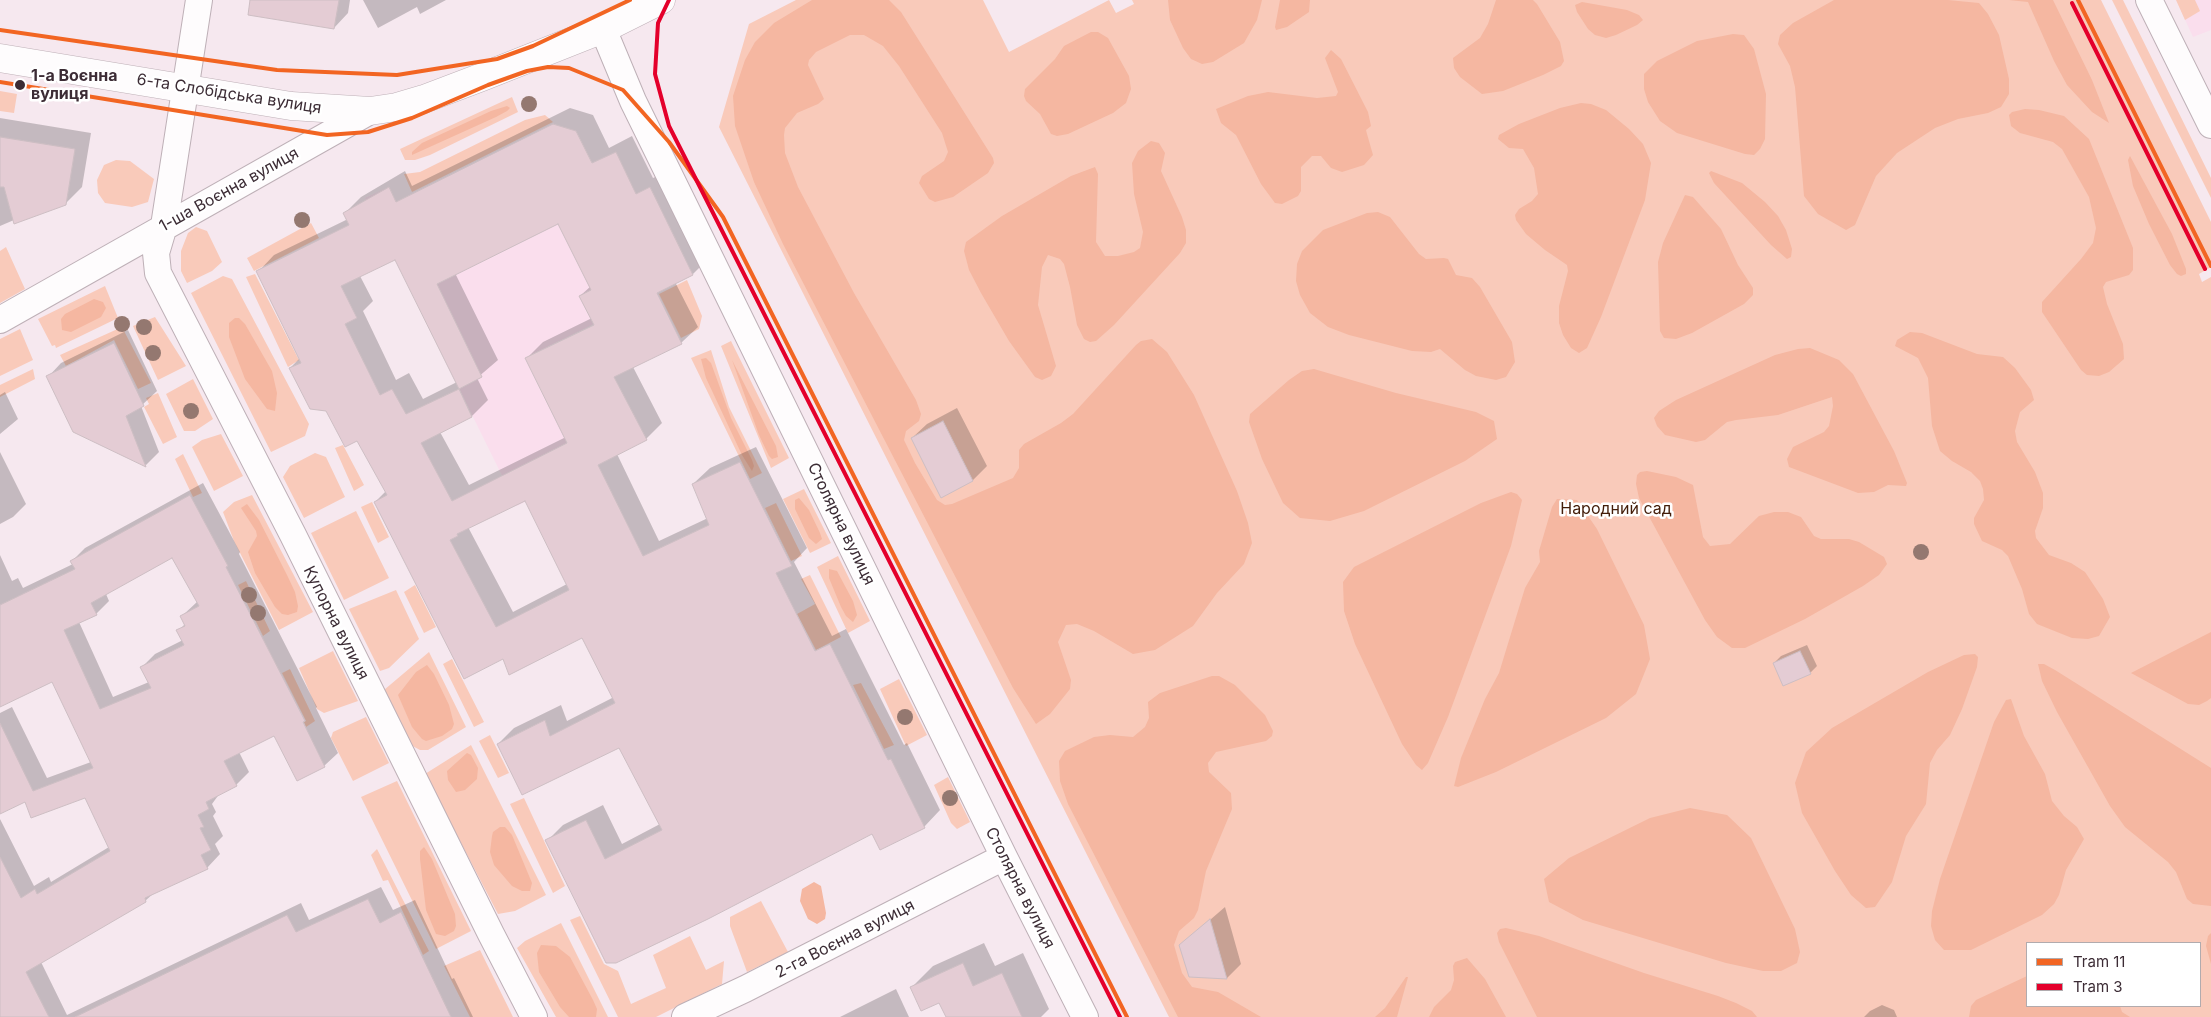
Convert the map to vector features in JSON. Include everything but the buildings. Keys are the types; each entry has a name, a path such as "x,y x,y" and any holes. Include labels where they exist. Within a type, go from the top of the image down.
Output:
{"street":[{"name":"Купорна вулиця","path":"200,0 164,226 156,253 158,273 293,535 490,934 534,1017"},
{"name":"1-ша Воєнна вулиця","path":"0,320 370,111 397,107 424,99 603,29 660,0"},
{"path":"2149,0 2211,125"},
{"name":"Столярна вулиця","path":"603,29 633,101 1004,857 1085,1017"},
{"name":"6-та Слобідська вулиця","path":"0,58 291,106 370,111"},
{"name":"2-га Воєнна вулиця","path":"685,1017 745,989 1004,857"}],"shaded area":[{"path":"812,0 889,0 901,12 993,158 994,163 988,173 953,197 935,202 929,199 919,183 922,176 944,161 948,152 942,133 899,66 883,46 864,35 850,35 816,52 809,60 808,65 824,99 818,104 797,113 785,128 785,153 798,187 854,293 916,400 921,414 919,421 906,431 904,440 937,500 945,505 952,504 1013,478 1019,468 1019,450 1024,444 1073,414 1136,345 1141,341 1152,339 1167,352 1194,395 1237,491 1248,523 1252,543 1244,564 1217,593 1193,626 1155,650 1133,654 1094,631 1077,624 1066,625 1058,642 1071,680 1070,689 1050,714 1036,724 1013,688 783,244 754,182 735,126 733,96 745,60 755,42 774,23"},
{"path":"1168,0 1262,0 1257,20 1244,43 1213,62 1202,64 1191,59 1183,48 1170,20"},
{"path":"1280,0 1310,0 1309,12 1287,27 1276,30"},
{"path":"1496,0 1533,0 1560,42 1564,61 1561,66 1543,75 1503,91 1482,94 1460,77 1454,68 1453,58 1480,38 1488,24"},
{"path":"1834,0 1948,0 1979,3 1988,14 1999,35 2009,79 2009,94 2001,107 1988,113 1958,119 1935,128 1897,153 1876,176 1855,225 1846,230 1818,214 1804,196 1795,87 1790,66 1778,44 1780,35 1793,23"},
{"path":"2009,0 2053,0 2092,80 2109,123 2092,112 2067,85 2054,61 2028,2"},
{"path":"2176,0 2211,0 2211,30 2193,37"},
{"path":"1582,2 1627,10 1639,15 1643,20 1616,35 1606,38 1595,35 1588,29 1577,12 1575,5"},
{"path":"1091,32 1098,32 1108,38 1129,76 1131,89 1126,103 1113,113 1068,134 1057,136 1051,134 1040,114 1026,101 1024,96 1025,89 1055,59 1064,46"},
{"path":"1733,34 1744,35 1754,49 1766,94 1765,139 1760,149 1754,155 1745,154 1677,133 1660,121 1648,102 1644,89 1644,74 1657,61 1697,41"},
{"path":"1331,50 1341,59 1368,112 1371,126 1366,130 1373,155 1364,165 1342,172 1331,168 1321,156 1312,156 1301,167 1301,191 1298,196 1282,204 1275,203 1261,184 1236,135 1221,123 1216,109 1248,96 1268,92 1317,98 1336,96 1338,92 1325,58"},
{"path":"1581,103 1591,104 1606,110 1629,129 1643,144 1651,163 1645,200 1601,317 1587,348 1579,353 1571,348 1563,335 1559,323 1559,306 1568,271 1567,265 1526,234 1516,220 1515,215 1519,209 1532,201 1538,194 1534,168 1523,149 1509,148 1498,139 1499,135 1519,124 1560,108"},
{"path":"507,106 510,108 496,117 412,155 412,152 422,143 491,111"},
{"path":"2025,109 2064,116 2089,139 2133,248 2133,270 2129,275 2106,282 2103,287 2107,304 2123,344 2124,359 2109,372 2099,376 2087,375 2081,370 2042,312 2042,302 2093,243 2096,228 2089,197 2062,149 2053,142 2020,133 2011,126 2009,115 2012,112"},
{"path":"553,124 576,131 592,163 616,152 636,194 650,187 693,275 525,358 568,444 553,488 517,506 365,198 389,187 396,202"},
{"path":"1151,141 1159,143 1165,153 1161,171 1182,217 1186,230 1186,243 1180,253 1114,325 1096,341 1090,342 1084,339 1077,325 1064,264 1060,259 1048,255 1042,267 1038,305 1056,366 1051,376 1042,380 1035,377 1009,341 969,270 964,251 966,242 1002,216 1071,176 1095,167 1098,174 1096,242 1105,256 1118,256 1134,252 1140,248 1143,232 1134,194 1132,163 1138,151"},
{"path":"2130,156 2172,234 2186,269 2186,274 2181,276 2177,274 2170,265 2149,224 2133,186 2128,160"},
{"path":"1711,171 1742,183 1765,202 1778,216 1786,230 1792,249 1791,257 1787,259 1771,245 1714,183 1709,173"},
{"path":"1685,195 1693,197 1721,229 1738,265 1753,288 1753,295 1744,304 1692,333 1676,339 1664,338 1660,331 1658,262 1663,243"},
{"path":"1378,212 1390,217 1419,254 1426,259 1448,259 1456,275 1472,278 1480,287 1512,342 1515,362 1506,377 1496,380 1476,376 1465,370 1440,349 1431,352 1412,351 1349,335 1328,327 1310,313 1300,295 1296,281 1297,264 1302,251 1323,230 1367,213"},
{"path":"94,299 103,302 106,308 101,317 71,332 62,330 61,319 65,314"},
{"path":"235,318 239,318 245,324 272,371 277,393 275,411 267,409 245,379 229,337 229,323"},
{"path":"1910,332 1922,333 1977,354 2003,357 2015,368 2031,390 2034,400 2020,412 2015,431 2017,442 2035,472 2043,493 2043,508 2035,531 2036,538 2049,555 2071,563 2085,572 2103,599 2110,617 2099,636 2088,639 2072,638 2037,624 2029,614 2022,589 2008,556 2002,550 1982,541 1974,524 1974,518 1984,500 1980,481 1971,472 1952,461 1940,451 1932,426 1928,378 1918,358 1895,346 1897,340"},
{"path":"1810,348 1839,360 1853,374 1894,451 1907,483 1906,486 1888,485 1874,492 1858,493 1789,467 1787,459 1793,447 1824,432 1829,426 1833,406 1832,397 1778,415 1727,422 1705,440 1696,442 1665,435 1657,426 1654,418 1659,411 1676,400 1775,355"},
{"path":"706,358 711,363 731,418 752,460 754,466 752,471 742,455 706,378 701,359"},
{"path":"732,360 776,446 778,457 772,459 769,456 759,435"},
{"path":"1314,369 1396,393 1476,412 1494,421 1497,439 1465,461 1364,511 1330,521 1300,518 1283,503 1262,459 1249,422 1250,414 1289,380 1302,371"},
{"path":"1647,471 1676,477 1693,485 1703,537 1710,546 1730,544 1759,516 1774,512 1788,512 1801,517 1814,536 1821,539 1849,539 1859,542 1884,557 1887,564 1879,575 1863,586 1805,619 1745,648 1732,648 1717,637 1705,620 1639,498 1636,484 1637,475 1640,472"},
{"path":"1511,492 1517,494 1522,500 1511,546 1448,717 1428,763 1422,770 1416,765 1402,744 1355,644 1344,611 1343,582 1354,567 1481,503"},
{"path":"799,498 809,510 820,533 822,539 816,544 809,538 795,509 795,500"},
{"path":"1557,499 1577,500 1597,529 1644,625 1650,659 1636,694 1606,718 1496,772 1458,787 1454,786 1461,758 1485,699 1499,673 1525,588 1540,562 1539,551 1552,507"},
{"path":"247,504 259,520 295,592 298,606 297,612 288,615 282,614 275,607 255,573 248,552 257,536 256,531 241,508"},
{"path":"829,569 837,571 853,601 857,615 853,622 846,616 841,607 829,578"},
{"path":"2211,632 2211,698 2207,701 2199,705 2188,704 2131,673"},
{"path":"1975,654 1978,657 1977,667 1962,709 1950,735 1937,750 1930,763 1926,804 1906,836 1892,882 1875,907 1866,908 1851,895 1802,813 1795,783 1806,752 1832,728 1928,672 1964,655"},
{"path":"2038,664 2044,664 2055,670 2211,768 2211,906 2193,904 2187,899 2176,872 2168,862 2125,827 2110,806 2057,712 2042,681"},
{"path":"427,665 434,674 449,705 454,724 452,729 442,736 426,741 412,727 398,695 416,672"},
{"path":"1212,676 1219,676 1235,685 1265,715 1273,731 1272,736 1266,741 1216,752 1208,763 1209,772 1231,793 1232,809 1206,871 1198,910 1194,918 1179,931 1174,945 1182,973 1192,987 1218,992 1261,1017 1178,1017 1068,804 1060,781 1059,761 1065,751 1094,737 1110,735 1133,737 1145,727 1149,718 1148,702 1160,693"},
{"path":"2011,699 2024,736 2045,774 2052,801 2064,816 2077,827 2084,839 2066,870 2059,895 2054,904 2042,915 1971,950 1944,950 1935,940 1931,926 1932,911 1940,879 1994,722 2006,700"},
{"path":"467,753 471,755 478,768 477,779 465,790 456,792 448,780 447,771"},
{"path":"1690,808 1727,815 1751,838 1795,929 1800,952 1797,963 1781,971 1763,971 1726,963 1583,920 1549,902 1544,879 1569,858 1650,818"},
{"path":"500,827 505,827 512,835 532,883 530,891 522,891 512,886 494,865 490,852 492,836 493,832"},
{"path":"424,847 432,859 455,914 456,926 454,931 445,936 436,934 426,910 420,859 420,851"},
{"path":"814,882 821,886 826,913 825,919 817,924 808,919 800,901 802,889"},
{"path":"1506,928 1539,936 1644,973 1718,996 1752,1011 1757,1017 1537,1017 1499,942 1497,933 1500,929"},
{"path":"2211,933 2211,964 2206,946 2208,936"},
{"path":"541,945 556,946 570,957 597,1009 596,1017 569,1017 560,1007 539,972 537,953"},
{"path":"1467,958 1485,979 1506,1017 1429,1017 1434,1007 1451,990 1454,980 1453,966 1455,962"},
{"path":"2026,976 2026,1007 2120,1007 2122,1012 2130,1017 1969,1017 1971,1006 1976,1000"},
{"path":"1406,977 1408,977 1397,1017 1375,1017 1385,1008"}],"green space":[{"name":"Народний сад","path":"796,0 983,0 1009,52 1109,0 1116,13 1134,4 1132,0 2101,0 2211,222 2211,267 2199,274 2202,282 2211,277 2211,1017 1169,1017 719,127 749,24"},
{"path":"2112,0 2123,0 2211,178 2211,198"},
{"path":"2176,0 2195,0 2200,11 2185,20"},
{"path":"0,91 17,94 14,113 0,111"},
{"path":"512,97 518,112 430,155 415,160 405,160 400,149"},
{"path":"545,115 553,122 412,192 404,174 420,172 525,120"},
{"path":"116,160 130,161 154,179 148,202 132,207 105,203 98,193 97,180 104,165"},
{"path":"311,223 319,238 254,271 247,258"},
{"path":"196,227 207,231 222,262 212,271 187,283 181,271 181,251 188,233"},
{"path":"6,247 25,289 0,303 0,251"},
{"path":"255,274 299,360 288,367 246,277"},
{"path":"223,276 232,279 309,424 305,436 271,452 191,293"},
{"path":"687,280 702,316 699,329 681,338 659,294"},
{"path":"105,286 118,318 56,348 55,345 52,346 38,319"},
{"path":"155,317 186,366 158,380 133,326"},
{"path":"122,327 151,383 138,389 114,340 66,366 60,355"},
{"path":"20,329 33,360 0,376 0,339"},
{"path":"731,341 789,458 771,468 721,346"},
{"path":"711,350 729,407 762,473 750,479 691,358"},
{"path":"33,369 35,379 0,397 0,385"},
{"path":"193,379 213,419 195,431 184,431 166,394"},
{"path":"158,393 177,437 163,444 144,407 149,404 146,398"},
{"path":"221,434 243,476 214,491 192,447 202,440"},
{"path":"343,445 364,485 354,491 335,448"},
{"path":"315,453 326,457 345,497 304,518 283,477 290,466"},
{"path":"183,454 202,493 193,497 175,459"},
{"path":"804,489 831,543 810,553 783,499"},
{"path":"252,495 313,612 279,630 234,541 223,512 234,502"},
{"path":"372,502 389,537 378,543 361,507"},
{"path":"776,503 802,556 791,561 765,508"},
{"path":"356,511 389,578 344,600 311,533"},
{"path":"838,556 870,621 848,633 817,567"},
{"path":"810,575 841,637 816,650 797,614 815,604 801,579"},
{"path":"246,581 270,631 263,636 238,585"},
{"path":"415,585 436,627 424,633 404,592"},
{"path":"396,590 419,639 389,668 380,671 349,609"},
{"path":"333,651 358,701 324,713 317,709 299,668"},
{"path":"429,652 466,727 428,750 420,750 407,743 384,690"},
{"path":"452,659 484,722 474,727 443,664"},
{"path":"290,669 315,721 306,727 304,722 306,721 282,673"},
{"path":"899,679 927,735 906,746 880,689"},
{"path":"861,683 894,745 884,749 853,685"},
{"path":"366,717 389,763 353,781 331,738 333,732"},
{"path":"490,735 509,773 498,778 479,741"},
{"path":"471,745 546,895 515,911 498,914 425,774"},
{"path":"948,777 970,822 957,829 951,823 934,785"},
{"path":"397,781 471,931 436,949 361,797"},
{"path":"524,798 565,886 553,893 510,804"},
{"path":"377,849 429,951 423,955 388,880 383,881 371,855"},
{"path":"761,901 788,952 747,972 730,926 730,917"},
{"path":"580,916 604,964 618,971 631,1004 666,988 653,955 690,936 706,970 724,961 722,984 656,1017 618,1017 570,920"},
{"path":"561,923 608,1017 556,1017 517,948 525,941"},
{"path":"480,950 513,1017 470,1017 444,966"}],"tram line":[{"name":"11","path":"0,30 277,70 397,75 497,59 533,46 630,0"},
{"name":"3","path":"669,0 658,23 655,74 669,126 1120,1017"},
{"name":"11","path":"2078,0 2211,266"},
{"name":"3","path":"2072,3 2205,269"},
{"name":"11","path":"0,82 327,135 368,132 412,118 488,85 527,71 548,67 569,68 623,90 669,142 723,217 1127,1017"}],"place":[{"name":"1-а Воєнна вулиця","path":"20,85"}]}
